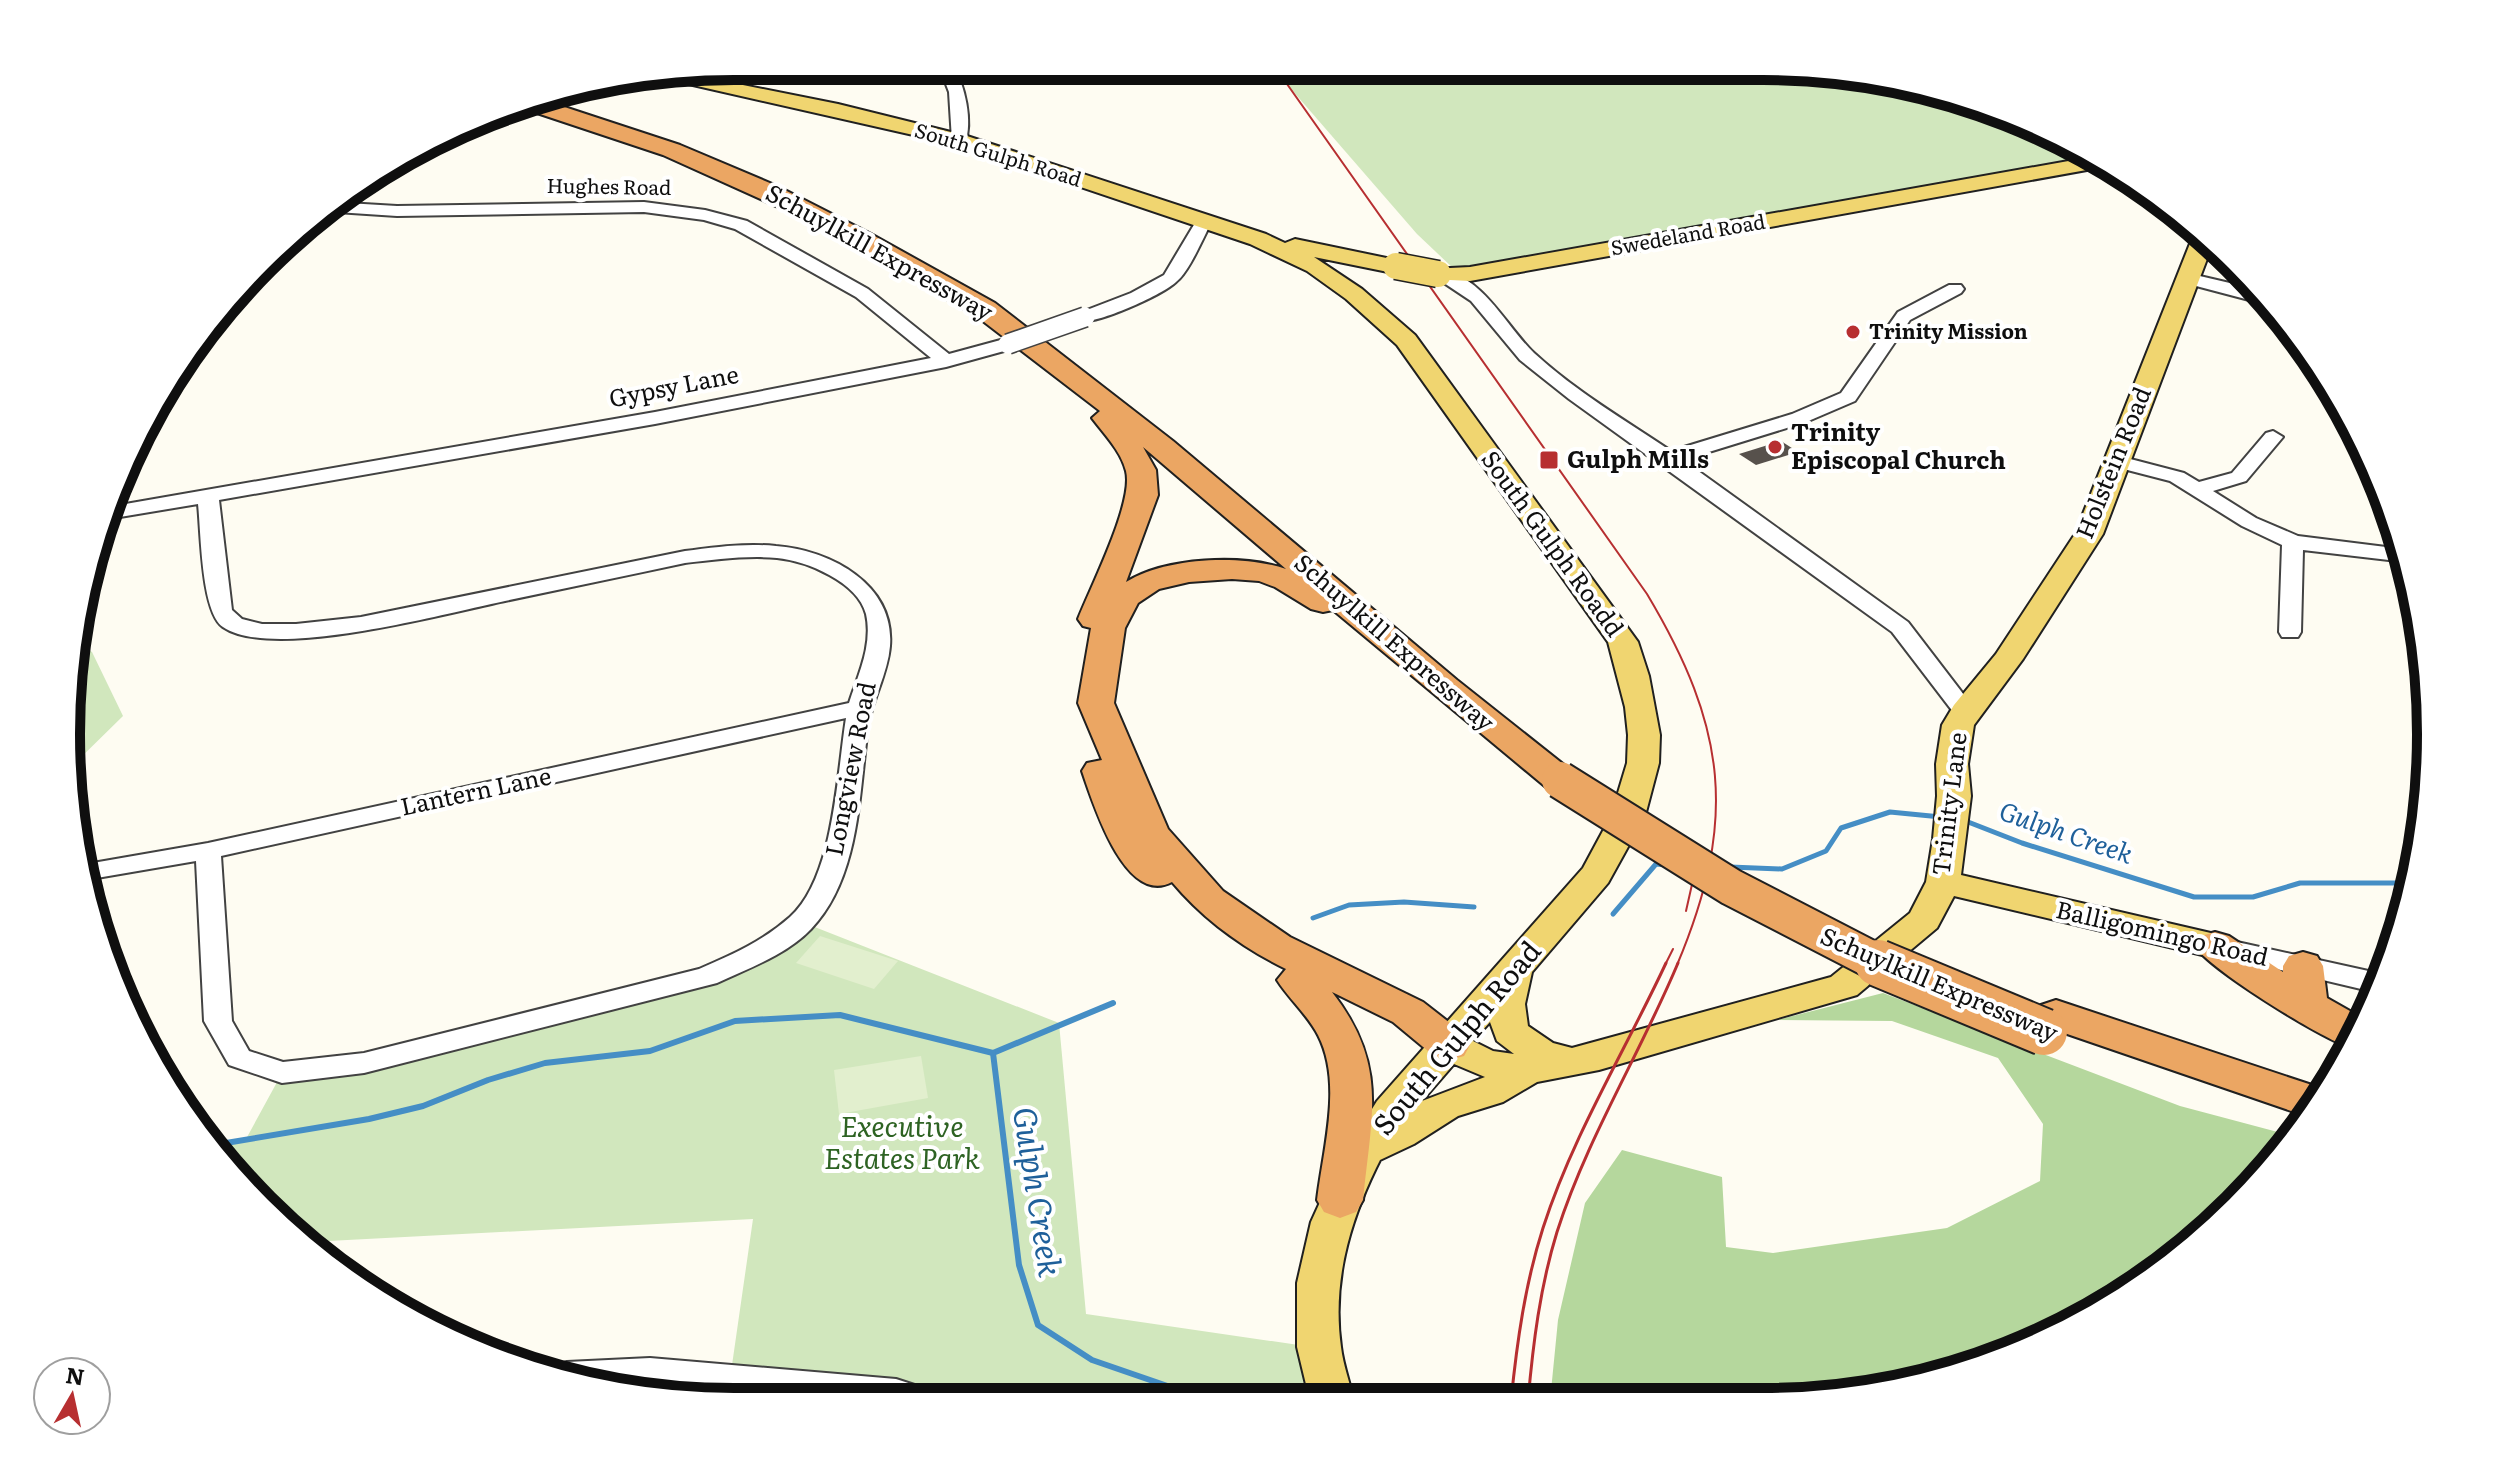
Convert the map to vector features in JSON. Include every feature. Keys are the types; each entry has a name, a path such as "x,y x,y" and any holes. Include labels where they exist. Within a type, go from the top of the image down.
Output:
{"highway":[{"name":"Schuylkill Expressway","path":"562,103 700,147 789,185 966,279 1014,310 1519,727 1572,776"},
{"name":"Schuylkill Expressway","path":"545,108 615,129 757,185 841,226 983,308 1023,346 1300,562 1454,696 1572,776 1683,858 1834,943 1890,970 2050,1023 2305,1100"},
{"path":"620,108 700,147"},
{"path":"1023,346 1093,400 1123,437 1141,470 1143,495 1091,630 1082,702 1093,753 1123,835 1190,914 1298,980 1395,1027 1449,1045"},
{"path":"1449,1045 1408,1012 1276,947 1209,900 1151,834 1096,703 1108,628 1124,597 1148,582 1189,572 1232,569 1264,572 1287,580 1454,696"},
{"path":"2215,946 2347,1029"},
{"path":"2303,966 2306,998 2311,1008"},
{"path":"1298,980 1319,1002 1337,1032 1348,1065 1349,1111 1340,1200"},
{"name":"Schuylkill Expressway","path":"2050,1023 2294,1115"}],"main road":[{"name":"South Gulph Road","path":"695,81 838,110 960,140 1258,239 1315,266"},
{"name":"Swedeland Road","path":"1315,266 1395,266 1441,274 1488,271 2084,165"},
{"path":"1258,239 1395,266"},
{"name":"Holstein Road","path":"1965,712 2008,659 2089,534 2199,247"},
{"path":"1315,266 1332,260 1356,258"},
{"name":"South Gulph Roadd","path":"1315,266 1354,294 1406,340 1623,642 1636,679 1644,719 1644,755 1639,793 1618,840 1596,875"},
{"path":"1354,294 1360,278 1395,266"},
{"name":"Trinity Lane","path":"1449,1045 1485,1063 1527,1070 1665,1039 1844,986 1924,920 1943,882 1954,796 1952,764 1958,725 1965,712"},
{"name":"South Gulph Road","path":"1329,1388 1319,1348 1320,1258 1340,1200 1363,1151 1391,1111 1596,875"},
{"name":"Balligomingo Road","path":"1943,882 2215,946"},
{"path":"1517,969 1506,1004 1510,1032 1542,1055 1575,1061"},
{"path":"1363,1151 1400,1134 1444,1106 1489,1092 1527,1070"}],"street":[{"path":"953,80 960,140"},
{"name":"Hughes Road","path":"346,208 397,211 644,207 705,215 741,225 862,293 946,361"},
{"name":"Gypsy Lane","path":"120,512 655,418 1023,346 1137,297 1171,278 1203,223"},
{"path":"1477,297 1479,280 1488,271"},
{"name":"Trinity Lane","path":"1441,274 1477,297 1527,356 1576,395 1900,627 1965,712"},
{"path":"2187,278 2244,292"},
{"path":"1668,458 1799,418 1848,397 1904,316 1955,289"},
{"path":"2197,489 2239,477 2273,437"},
{"path":"2115,461 2177,477 2249,522 2293,542 2392,554"},
{"name":"Longview Road","path":"208,497 221,611 232,624 270,631 311,631 361,624 715,553 779,552 824,564 863,589 877,613 879,647 859,708 838,850 825,887 802,922 760,953 707,976 364,1063 282,1073 239,1058 218,1021 208,851"},
{"path":"2290,632 2293,542"},
{"name":"Lantern Lane","path":"95,870 208,851 859,708"},
{"name":"Balligomingo Road","path":"2215,946 2368,981"},
{"path":"603,1374 650,1372 837,1388"}],"green space":[{"path":"1283,80 1806,81 1932,102 2013,130 2089,168 1455,270 1417,234"},
{"path":"86,648 92,652 123,716 81,758 81,691"},
{"name":"Executive Estates Park","path":"802,922 1059,1023 1086,1314 1319,1348 1329,1388 808,1388 730,1379 753,1219 322,1241 272,1196 222,1141 246,1139 282,1073 706,976"},
{"path":"820,936 898,961 874,989 796,963"},
{"path":"1883,993 2180,1106 2281,1133 2255,1165 2194,1226 2126,1278 2052,1321 1973,1353 1891,1375 1806,1387 1551,1388 1558,1320 1585,1203 1622,1150 1722,1177 1726,1247 1773,1253 1947,1228 2040,1181 2043,1124 1998,1058 1892,1021 1777,1020"},
{"path":"921,1056 928,1098 839,1114 834,1070"}],"building":[{"name":"Trinity Episcopal Church","path":"1781,441 1798,452 1756,465 1739,454"}],"waterway":[{"name":"Gulph Creek","path":"1730,867 1782,869 1826,851 1841,828 1890,812 1941,817"},
{"name":"Gulph Creek","path":"1963,820 2022,843 2194,897 2253,897 2300,883 2399,883"},
{"name":"Gulph Creek","path":"1613,914 1656,864 1666,865"},
{"name":"Gulph Creek","path":"1313,918 1349,905 1404,902 1474,907"},
{"name":"Gulph Creek","path":"993,1053 1113,1003"},
{"path":"224,1143 369,1119 423,1106 488,1080 545,1063 650,1051 735,1021 840,1015 993,1053"},
{"name":"Gulph Creek","path":"993,1053 1019,1265 1038,1325 1092,1360 1173,1388"}],"tram line":[{"path":"1284,80 1647,594 1674,642 1694,688 1708,732 1715,775 1715,819 1709,865 1697,913 1677,965"},
{"path":"1686,911 1700,849"},
{"path":"1666,963 1673,949"},
{"path":"1512,1388 1531,1270 1555,1194 1584,1126 1666,963"},
{"path":"1529,1388 1546,1274 1569,1197 1678,963"}],"place":[{"name":"Trinity Mission","path":"1853,332"},
{"name":"Trinity Episcopal Church","path":"1775,447"},
{"name":"Gulph Mills","path":"1549,460"}]}
